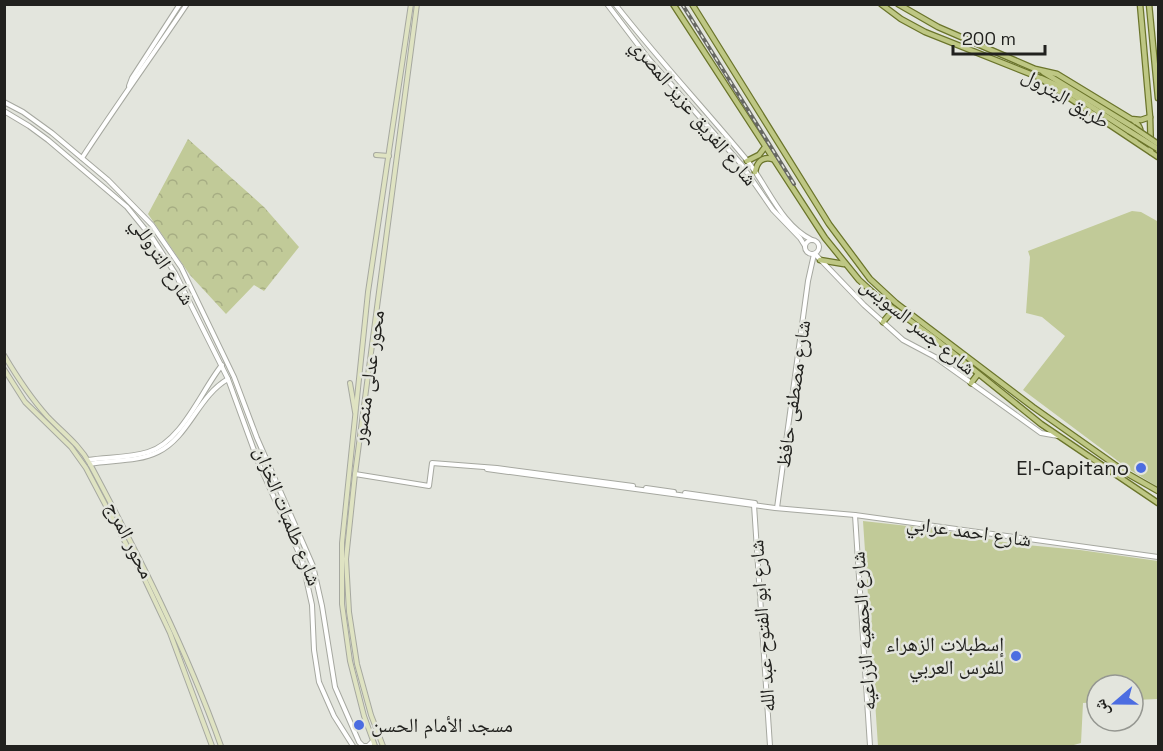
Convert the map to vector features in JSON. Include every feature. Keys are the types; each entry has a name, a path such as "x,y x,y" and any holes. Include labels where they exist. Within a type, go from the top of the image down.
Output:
{"main road":[{"name":"محور عدلى منصور","path":"375,747 350,661 342,597 342,534 368,292 411,4"},
{"name":"محور عدلى منصور","path":"383,747 363,687 350,627 346,559 355,474 417,4"},
{"name":"شارع جسر السويس","path":"673,4 798,198 844,264 894,309 1041,424 1158,503"},
{"name":"شارع جسر السويس","path":"692,4 763,122 844,246 880,290 1033,407 1128,474 1158,491"},
{"name":"طريق البترول","path":"881,4 901,19 925,32 1038,77 1158,157"},
{"name":"طريق البترول","path":"898,4 938,27 1042,70 1060,75 1131,119 1141,120 1150,117"},
{"path":"1140,4 1151,152"},
{"path":"1149,4 1158,98"},
{"path":"1152,30 1158,29"},
{"path":"1042,70 1158,146"},
{"path":"1038,77 1059,86 1131,129"},
{"path":"1131,119 1141,129 1139,137 1133,140"},
{"path":"1151,130 1158,134"},
{"path":"747,161 756,157 765,147"},
{"path":"376,155 389,156"},
{"path":"755,172 761,160 773,159"},
{"path":"791,187 800,186 801,179"},
{"path":"798,198 801,192 809,192"},
{"path":"819,244 825,238"},
{"path":"820,260 844,264"},
{"path":"368,292 373,296 379,294"},
{"path":"367,302 377,305"},
{"path":"883,322 894,309"},
{"name":"محور المرج","path":"4,355 20,381 44,412 75,442 89,462 152,581 198,685 220,747"},
{"name":"محور المرج","path":"4,369 19,395 71,447 86,468 170,633 212,747"},
{"path":"971,383 978,374"},
{"path":"350,383 356,419"},
{"path":"1028,414 1036,413 1033,407"},
{"path":"38,416 44,412"},
{"path":"1041,424 1042,419 1046,416"},
{"path":"191,687 198,685"}],"street":[{"path":"129,87 132,78 180,4"},
{"path":"82,158 187,4"},
{"name":"شارع الفريق عزيز المصري","path":"607,4 661,73 741,164 773,210 805,246"},
{"name":"شارع الفريق عزيز المصري","path":"615,4 747,161 788,220 812,240"},
{"path":"661,73 667,68"},
{"name":"شارع التروللي","path":"4,102 42,125 82,158 152,225 176,258 234,377"},
{"name":"شارع التروللي","path":"4,111 29,126 74,161 122,202 140,222 164,255 196,312 228,379"},
{"path":"122,202 125,197"},
{"path":"814,254 819,249 819,244 812,240 805,246 807,253 814,254 903,340 931,354 1041,433 1058,436"},
{"name":"شارع مصطفى حافظ","path":"778,507 808,281 807,253"},
{"name":"شارع مصطفى حافظ","path":"808,281 814,254"},
{"path":"89,462 142,453 163,445 175,433 222,365"},
{"name":"شارع طلمبات الخزان","path":"234,377 313,566 335,687 361,744 368,746 373,741"},
{"path":"89,462 141,458 160,451 175,440 213,391 228,379"},
{"name":"شارع طلمبات الخزان","path":"228,379 243,422 304,567 312,605 317,671 321,688 339,725 353,747"},
{"path":"243,422 250,419"},
{"name":"شارع احمد عرابي","path":"355,474 429,486 432,463 547,475 778,507"},
{"name":"شارع احمد عرابي","path":"487,469 754,505 855,515 1158,557"},
{"name":"شارع ابو الفتوح عبد الله","path":"754,505 770,747"},
{"name":"شارع الجمعيه الزراعيه","path":"855,515 870,747"},
{"path":"314,638 320,640 326,637"}],"green space":[{"path":"188,139 264,207 299,247 264,291 254,285 226,314 190,275 148,214"},
{"path":"1132,211 1141,212 1158,221 1158,487 1130,470 1023,390 1065,336 1042,317 1026,313 1030,257 1028,251"},
{"name":"إسطبلات الزهراء للفرس العربي","path":"863,521 935,529 1015,544 1158,561 1158,699 1145,700 1145,673 1085,673 1081,743 1070,746 878,746"}],"railway":[{"path":"682,4 794,184"}],"place":[{"name":"El-Capitano","path":"1141,468"},
{"name":"إسطبلات الزهراء للفرس العربي","path":"1016,656"},
{"name":"مسجد الأمام الحسن","path":"359,725"}]}
